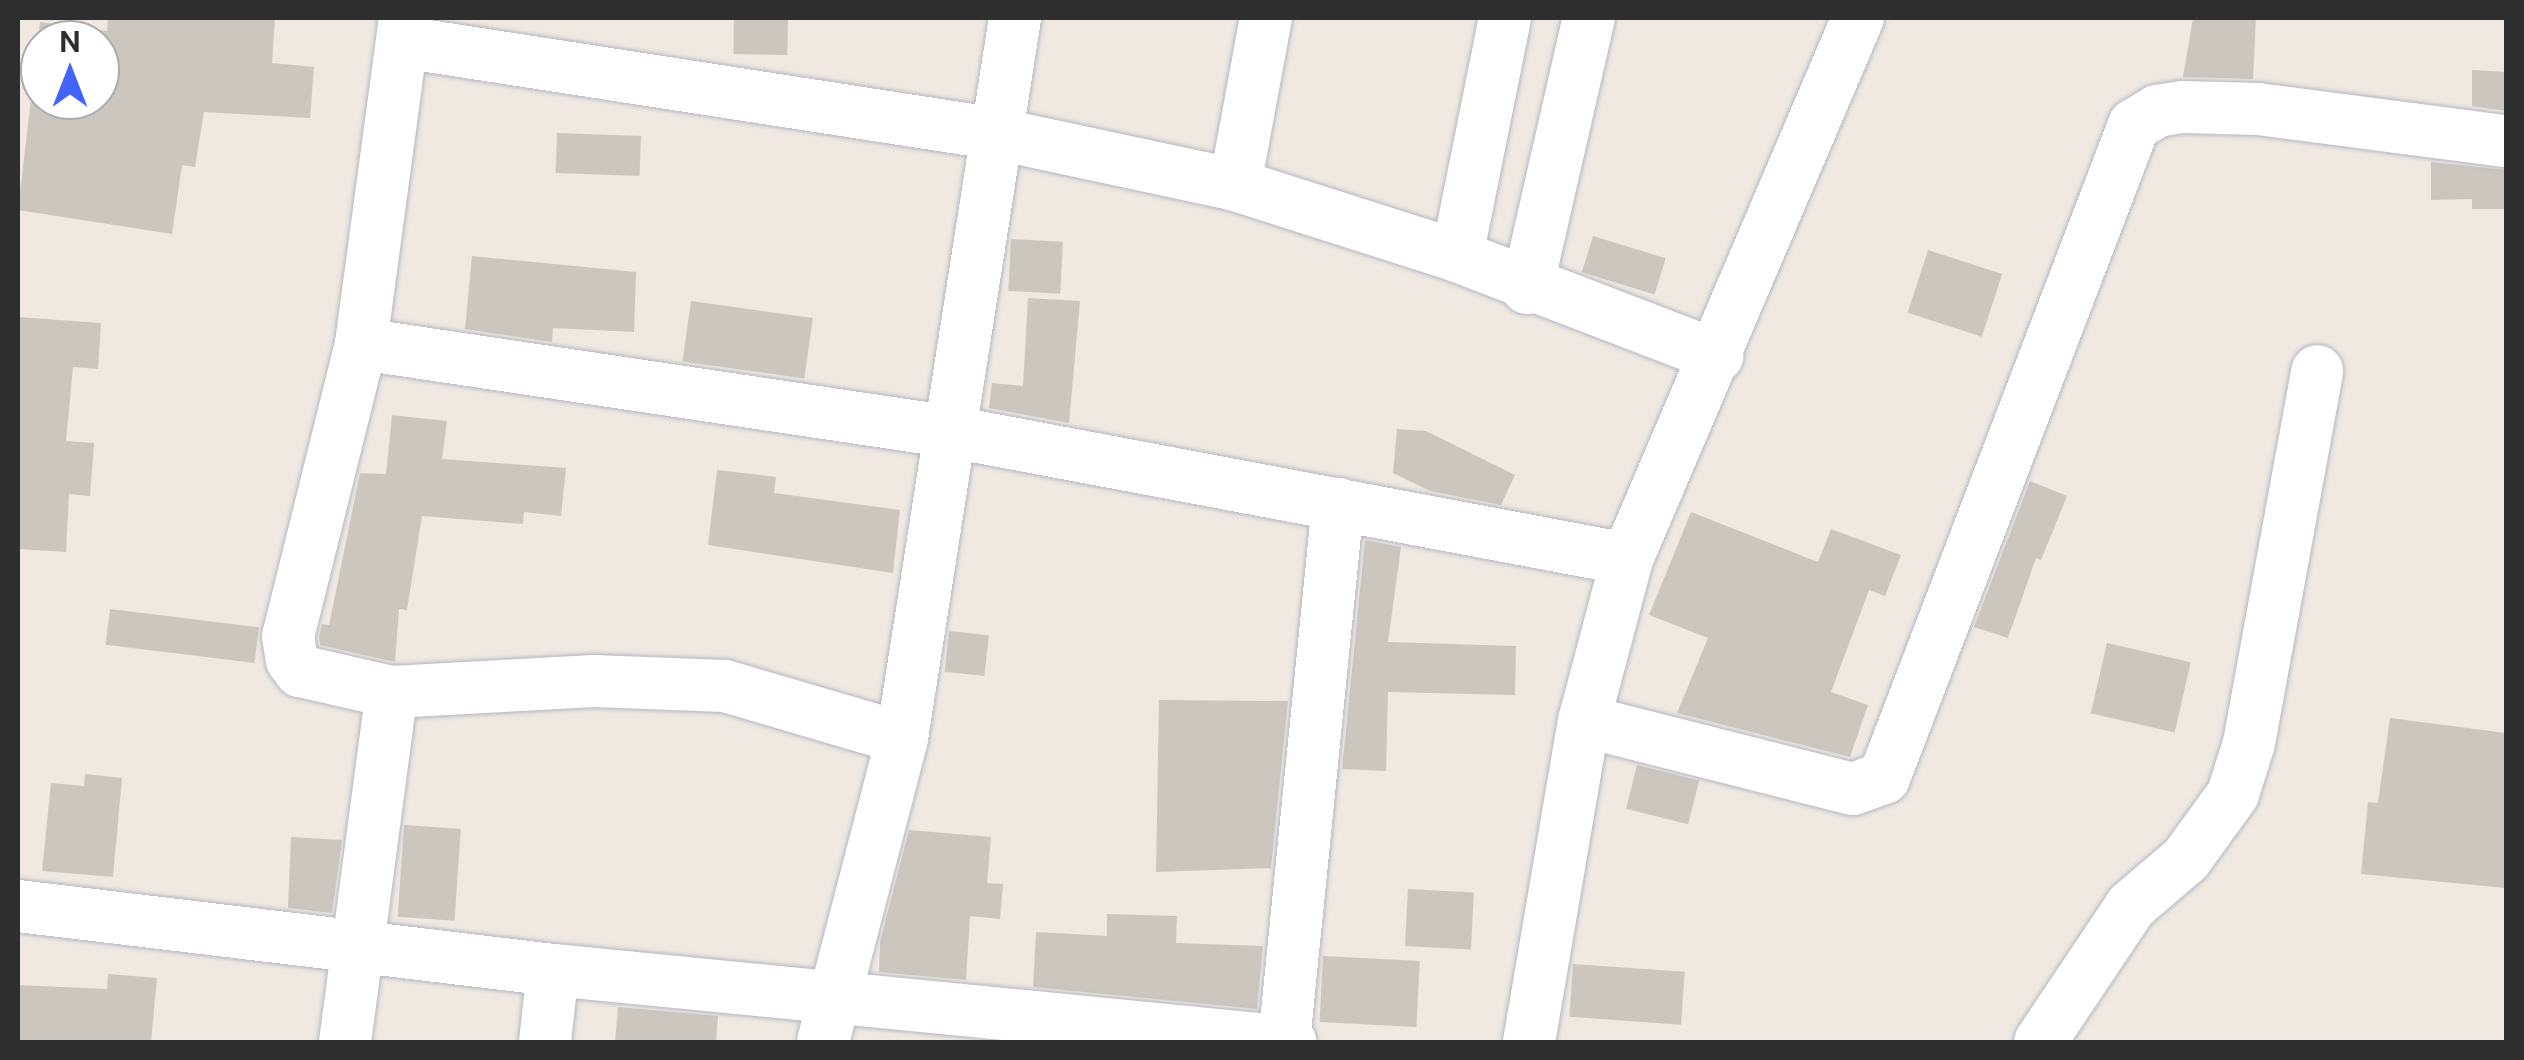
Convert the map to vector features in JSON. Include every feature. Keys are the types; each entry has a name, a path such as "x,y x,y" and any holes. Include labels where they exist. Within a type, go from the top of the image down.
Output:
{"street":[{"path":"830,1018 902,738 1015,18"},
{"path":"1235,185 1266,18"},
{"path":"1457,256 1505,18"},
{"path":"1528,288 1589,18"},
{"path":"1529,1042 1584,721 1627,559 1858,18"},
{"path":"902,738 725,686 594,680 392,692 300,671 288,647 360,344 403,30 998,134 1235,185 1457,256 1528,288 1716,356"},
{"path":"1584,721 1852,789 1884,778 2134,125 2156,111 2258,109 2506,141"},
{"path":"360,344 952,432 1627,559"},
{"path":"2040,1042 2131,906 2186,859 2233,794 2249,744 2317,371"},
{"path":"18,906 553,970 830,1018 1287,1042 1338,504"},
{"path":"345,1042 392,692"},
{"path":"545,1042 553,970"}],"building":[{"path":"108,18 275,18 272,63 314,67 310,118 204,112 195,167 182,165 172,234 18,210 29,120 120,120 120,20"},
{"path":"734,18 788,19 787,55 733,54"},
{"path":"2193,18 2256,18 2253,79 2183,77"},
{"path":"2472,70 2506,72 2506,111 2472,106"},
{"path":"557,133 641,136 640,176 556,173"},
{"path":"2431,162 2506,170 2506,209 2472,209 2472,199 2431,200"},
{"path":"1593,236 1666,258 1655,295 1582,272"},
{"path":"1011,239 1063,242 1060,294 1008,291"},
{"path":"1928,250 2002,274 1982,337 1908,313"},
{"path":"472,256 636,272 634,332 553,328 552,342 465,329"},
{"path":"1028,298 1080,301 1069,423 989,408 992,383 1023,386"},
{"path":"691,301 813,318 804,379 683,361"},
{"path":"18,317 101,323 98,369 73,367 66,441 94,443 90,496 69,494 66,552 18,549"},
{"path":"392,415 447,421 442,459 566,468 561,516 524,512 523,524 422,516 407,610 399,609 395,662 320,645 319,637 322,624 329,625 360,473 386,474"},
{"path":"1397,429 1426,431 1515,475 1501,505 1430,491 1393,473"},
{"path":"717,470 776,477 774,493 900,510 893,573 708,545"},
{"path":"2030,481 2067,496 2041,560 2036,558 2008,638 1974,627"},
{"path":"1691,512 1818,562 1831,529 1901,555 1885,596 1869,590 1831,692 1868,705 1850,757 1677,713 1708,638 1649,615"},
{"path":"1365,540 1401,547 1388,642 1516,646 1515,695 1388,692 1386,771 1342,769"},
{"path":"110,609 259,627 254,663 106,645"},
{"path":"949,631 989,635 984,676 945,672"},
{"path":"2107,643 2191,662 2175,733 2091,713"},
{"path":"1159,700 1288,701 1271,868 1156,872"},
{"path":"2390,718 2506,733 2506,888 2361,874 2368,802 2378,803"},
{"path":"1637,765 1699,780 1688,824 1626,809"},
{"path":"85,774 122,778 113,877 42,871 51,783 84,786"},
{"path":"404,825 461,829 454,921 398,917"},
{"path":"909,830 991,837 987,883 1003,884 1000,919 970,916 966,980 879,972 880,942"},
{"path":"291,837 342,840 332,913 288,908"},
{"path":"1408,889 1474,892 1471,949 1405,946"},
{"path":"1107,914 1177,916 1176,943 1263,946 1257,1009 1033,987 1036,932 1107,936"},
{"path":"1323,956 1420,961 1416,1027 1320,1022"},
{"path":"1573,964 1685,972 1681,1025 1569,1017"},
{"path":"108,974 157,978 151,1042 18,1042 18,985 107,989"},
{"path":"618,1007 718,1016 716,1042 615,1042"}]}
